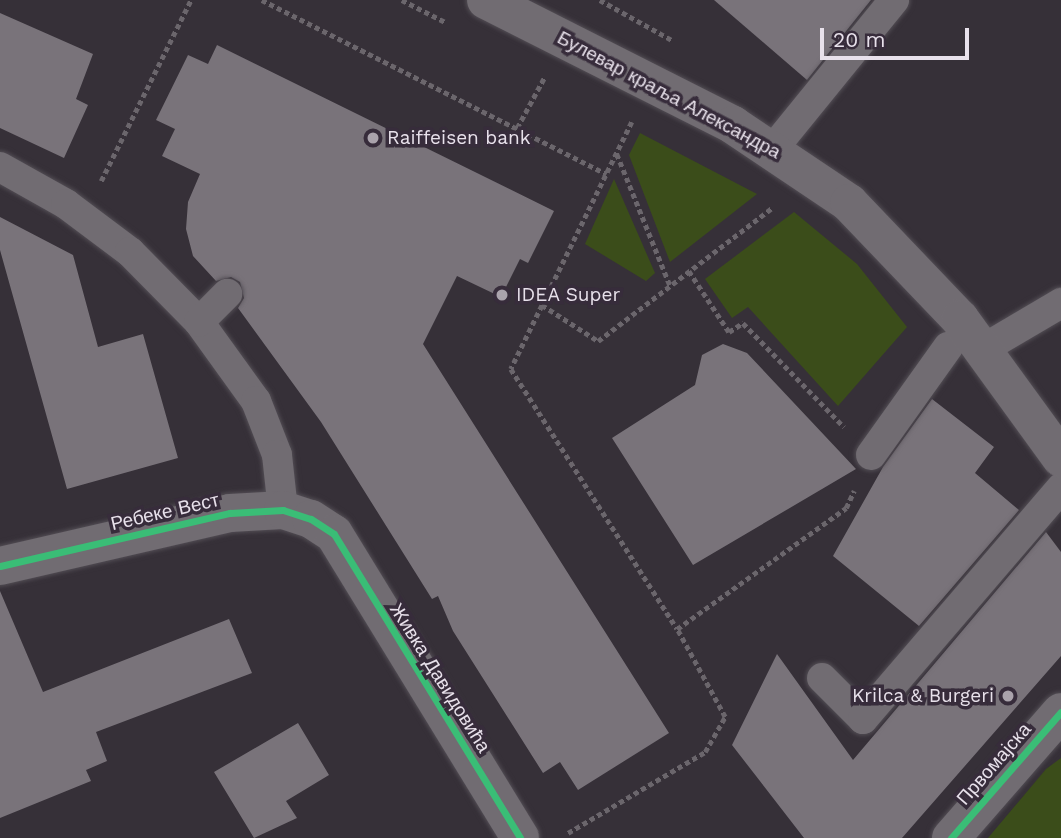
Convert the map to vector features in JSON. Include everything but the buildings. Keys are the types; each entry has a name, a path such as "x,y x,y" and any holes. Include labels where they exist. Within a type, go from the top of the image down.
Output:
{"street":[{"name":"Булевар краља Александра","path":"486,0 773,149 864,216 965,348 1061,458"},
{"name":"Ребеке Вест","path":"0,566 230,513 283,510 334,534"},
{"name":"Живка Давидовића","path":"334,534 520,838"},
{"name":"Првомајска","path":"951,838 1061,712"}],"lane":[{"path":"773,149 894,0"},
{"path":"0,167 82,216 130,252 199,323 261,413 277,455 283,510"},
{"path":"199,323 227,294"},
{"path":"871,455 965,348 1061,303"},
{"path":"822,678 863,719 1061,488"}],"path":[{"path":"82,216 191,0"},
{"path":"262,0 606,174"},
{"path":"402,0 456,27"},
{"path":"535,68 557,80"},
{"path":"517,128 546,74"},
{"path":"623,113 646,125"},
{"path":"568,833 705,752 725,717 677,629 512,369 634,119"},
{"path":"616,153 670,285"},
{"path":"542,305 598,341 777,204"},
{"path":"677,629 846,508 871,455 743,323 729,331 689,271"}],"green space":[{"path":"640,133 757,194 670,262 629,155"},
{"path":"614,179 655,273 646,281 585,244"},
{"path":"794,212 857,264 907,327 838,406 748,307 732,318 705,279"},
{"path":"1061,758 1061,838 988,838 1046,769"}],"cycle path":[{"path":"0,566 230,513 283,510 311,519 334,534 520,838"},
{"path":"951,838 1061,712"}],"place":[{"name":"Raiffeisen bank","path":"373,138"},
{"name":"IDEA Super","path":"502,295"},
{"name":"Krilca & Burgeri","path":"1008,696"}]}
